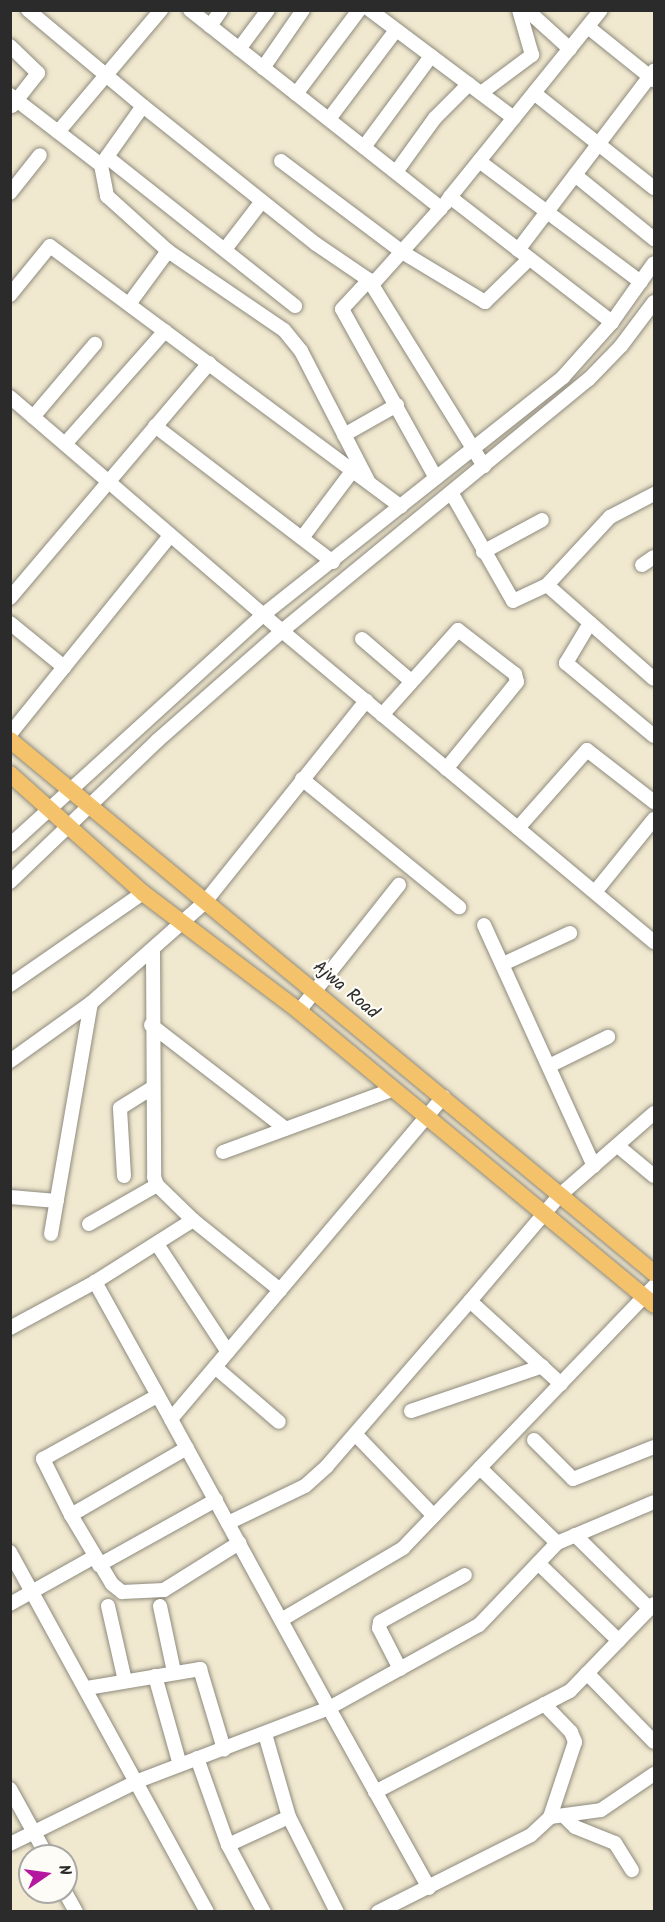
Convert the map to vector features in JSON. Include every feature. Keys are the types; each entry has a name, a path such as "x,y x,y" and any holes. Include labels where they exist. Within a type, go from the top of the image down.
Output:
{"main road":[{"name":"Ajwa Road","path":"10,740 654,1273"},
{"path":"10,774 52,808 143,893 299,1011 544,1215 651,1296"}],"street":[{"path":"28,10 106,76 262,201 371,282 484,466"},
{"path":"58,132 160,10"},
{"path":"190,10 396,172 518,250 612,322"},
{"path":"210,26 221,10"},
{"path":"239,49 268,10"},
{"path":"263,68 303,10"},
{"path":"296,94 358,10"},
{"path":"370,10 514,118"},
{"path":"481,93 532,55 519,10"},
{"path":"527,10 570,48"},
{"path":"436,478 342,309 402,252 446,202 601,10"},
{"path":"518,250 597,144 653,76 588,27"},
{"path":"329,119 396,30"},
{"path":"10,46 38,73 12,101 104,161 226,249 295,306"},
{"path":"364,147 431,56"},
{"path":"396,172 435,118 469,84"},
{"path":"534,93 654,189"},
{"path":"143,106 104,161 107,196 168,251 284,330 301,351 368,481"},
{"path":"10,193 15,176 40,155"},
{"path":"281,161 402,252 485,302 529,259"},
{"path":"479,161 641,282"},
{"path":"575,175 654,238"},
{"path":"226,249 262,201"},
{"path":"10,295 50,246 400,507"},
{"path":"129,304 168,251"},
{"path":"10,845 262,615 333,562 563,377 612,322 654,263"},
{"path":"10,882 88,805 282,631 452,494 606,362 654,302"},
{"path":"65,444 165,331"},
{"path":"33,417 96,344"},
{"path":"10,598 209,363"},
{"path":"10,397 262,615 654,942"},
{"path":"344,435 397,405"},
{"path":"155,426 333,562"},
{"path":"302,538 353,470"},
{"path":"452,494 513,601 548,585 610,517 654,494"},
{"path":"483,552 542,520"},
{"path":"10,734 170,536"},
{"path":"642,565 654,557"},
{"path":"548,585 654,679"},
{"path":"10,623 64,667"},
{"path":"590,623 566,660 568,668 654,736"},
{"path":"382,715 458,630 517,678 446,769"},
{"path":"362,639 411,681"},
{"path":"10,1061 91,1003 153,952 181,920 205,902 366,701"},
{"path":"518,828 587,750 654,802"},
{"path":"302,779 459,907"},
{"path":"595,892 654,819"},
{"path":"299,1011 399,885"},
{"path":"10,985 143,893"},
{"path":"484,924 594,1166"},
{"path":"503,964 570,933"},
{"path":"153,952 152,1164 157,1185 193,1220 280,1290"},
{"path":"51,1234 91,1003"},
{"path":"151,1025 286,1129"},
{"path":"549,1066 608,1037"},
{"path":"124,1176 120,1108 152,1088"},
{"path":"223,1152 394,1089"},
{"path":"171,1419 443,1097"},
{"path":"228,1523 305,1486 356,1436 560,1195 654,1113"},
{"path":"618,1146 654,1176"},
{"path":"89,1224 157,1185"},
{"path":"10,1197 57,1201"},
{"path":"10,1328 95,1282 193,1220"},
{"path":"157,1244 228,1352"},
{"path":"95,1282 429,1888"},
{"path":"281,1620 403,1548 561,1384 651,1296"},
{"path":"470,1301 561,1384"},
{"path":"411,1411 543,1366"},
{"path":"215,1367 279,1422"},
{"path":"157,1396 43,1459 70,1515 96,1561 122,1592 158,1592 239,1543"},
{"path":"356,1436 434,1516"},
{"path":"534,1440 570,1478 578,1480 654,1448"},
{"path":"70,1515 187,1448"},
{"path":"480,1468 556,1543"},
{"path":"10,1604 216,1500"},
{"path":"10,1844 138,1781 329,1708 480,1625 556,1543 654,1502"},
{"path":"375,1792 570,1691 652,1606 575,1535"},
{"path":"10,1552 87,1688 207,1911"},
{"path":"538,1563 619,1641"},
{"path":"400,1669 379,1628 380,1622 465,1575"},
{"path":"108,1606 125,1681"},
{"path":"160,1606 174,1672"},
{"path":"87,1688 200,1669 224,1749"},
{"path":"587,1673 654,1742"},
{"path":"155,1676 180,1765"},
{"path":"378,1911 429,1888 531,1834 550,1817 575,1742 571,1732 544,1704"},
{"path":"265,1734 289,1817 337,1911"},
{"path":"197,1758 228,1845 264,1911"},
{"path":"550,1817 565,1817 600,1810 654,1774"},
{"path":"10,1789 40,1844"},
{"path":"228,1845 289,1817"},
{"path":"565,1817 575,1827 615,1843 632,1870"}]}
